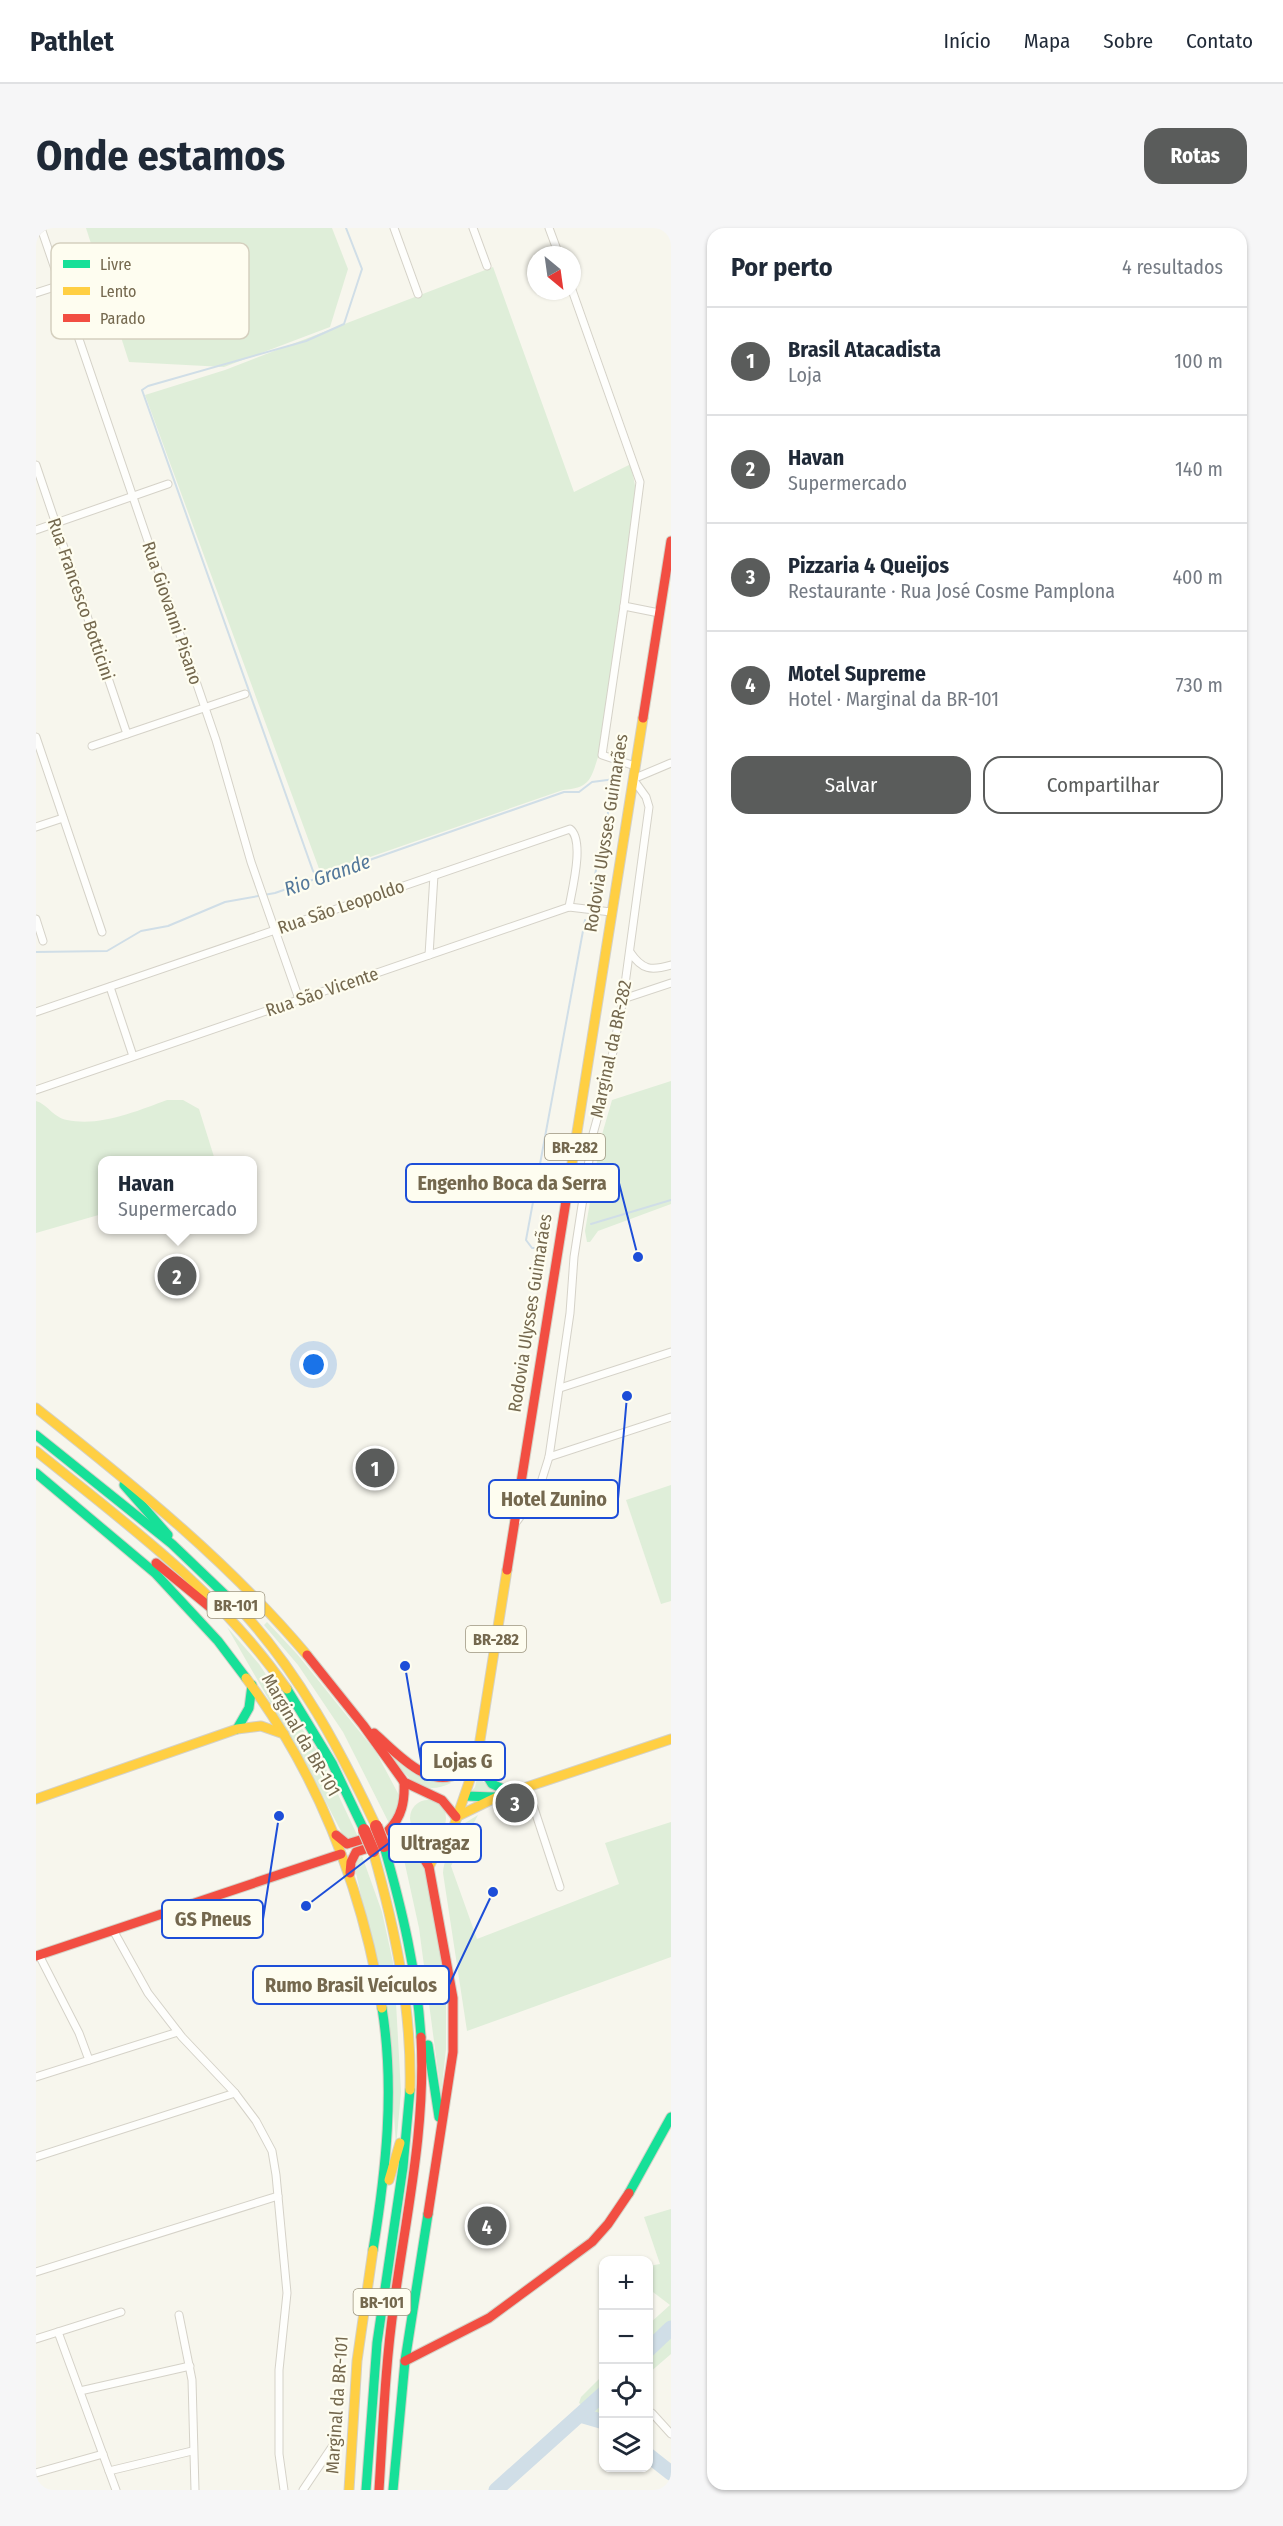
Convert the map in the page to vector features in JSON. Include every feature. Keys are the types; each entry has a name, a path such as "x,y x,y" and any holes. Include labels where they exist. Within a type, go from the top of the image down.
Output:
{"main road":[{"name":"Rodovia Ulysses Guimarães","path":"429,1867 434,1853 449,1834 465,1796 477,1755 671,541"},
{"path":"36,1408 142,1492 269,1613 363,1725 404,1782 435,1796 456,1817 510,1792 671,1739"},
{"name":"BR-101","path":"36,1435 194,1565 248,1618 310,1700 342,1754 378,1849 400,1899 410,1947 422,2053 422,2110 417,2160 391,2334 379,2490"},
{"name":"BR-101","path":"36,1451 181,1569 246,1636 286,1685 370,1828"},
{"path":"103,1462 194,1565"},
{"name":"Marginal da BR-101","path":"36,1473 148,1565 181,1599 252,1683 314,1787 350,1874 371,1946 387,2047 388,2134 360,2332 349,2490"},
{"path":"102,1527 146,1556 246,1636"},
{"path":"237,1729 247,1718 250,1709 252,1683"},
{"path":"363,1725 413,1766 433,1777 449,1778 462,1772 477,1755 492,1784 510,1792"},
{"path":"36,1799 237,1729 261,1726 284,1734"},
{"path":"388,1831 398,1821 401,1812 404,1782"},
{"path":"435,1796 497,1797"},
{"path":"334,1831 347,1844 388,1831 400,1830 429,1844 444,1839"},
{"path":"350,1874 351,1862 356,1852 399,1838 418,1849 429,1867 453,1998 453,2052 399,2400 393,2490"},
{"name":"BR-101","path":"366,2490 378,2331 408,2115 408,2033 401,1965 378,1849"},
{"path":"38,1956 341,1854"},
{"path":"410,1947 441,2133"},
{"path":"378,2216 408,2115"},
{"path":"405,2361 489,2318 592,2242 608,2224 637,2181 671,2117"}],"street":[{"name":"Rua Giovanni Pisano","path":"41,228 51,258"},
{"path":"394,228 418,294"},
{"path":"473,228 487,266"},
{"path":"549,228 556,246"},
{"path":"36,294 51,288"},
{"path":"576,300 640,482 602,755 635,766"},
{"name":"Rua Giovanni Pisano","path":"78,339 204,707 259,886 299,999"},
{"name":"Rua Francesco Botticini","path":"36,465 127,734"},
{"path":"36,530 168,484"},
{"path":"624,606 659,613"},
{"path":"92,746 245,694"},
{"path":"36,737 102,932"},
{"path":"633,779 671,763"},
{"name":"Marginal da BR-282","path":"513,1528 538,1492 549,1457 570,1313 574,1257 593,1134 607,1083 623,999 649,807 646,796 633,779"},
{"path":"36,827 63,818"},
{"name":"Rua São Leopoldo","path":"36,1012 570,830 576,836 578,847 569,907"},
{"path":"429,955 434,875"},
{"name":"Rua São Vicente","path":"36,1090 569,907 611,912"},
{"path":"36,919 43,941"},
{"path":"630,952 642,967 650,969 671,965"},
{"path":"623,999 671,983"},
{"path":"110,987 133,1056"},
{"path":"560,1388 671,1352"},
{"path":"549,1457 671,1417"},
{"path":"526,1787 560,1887"},
{"path":"113,1930 148,1993 178,2032 235,2093 256,2121 268,2143 274,2163 287,2293 281,2342 279,2403 279,2454 284,2490"},
{"path":"38,1956 75,2025 90,2060"},
{"path":"36,2077 178,2032"},
{"path":"36,2157 235,2093"},
{"path":"36,2272 278,2196"},
{"path":"36,2339 121,2312"},
{"path":"179,2314 193,2391 192,2451 195,2490"},
{"path":"58,2332 116,2490"},
{"path":"80,2391 190,2366"},
{"path":"653,2414 671,2434"},
{"path":"303,2490 338,2438"},
{"path":"109,2471 192,2451"},
{"path":"36,2473 103,2454"}],"green space":[{"path":"86,228 332,228 348,269 330,327 224,367 129,362 122,339 249,339 249,243 91,243"},
{"path":"493,267 574,492 631,464 636,491 599,754 588,780 579,787 563,790 321,874 145,395 225,370"},
{"path":"671,1081 671,1204 598,1231 590,1242 587,1242 585,1231 601,1138 612,1100"},
{"path":"167,1100 183,1100 199,1109 214,1156 98,1156 98,1215 36,1233 36,1101 62,1119 80,1122 105,1120"},
{"path":"671,1485 671,1601 661,1604 626,1500"},
{"path":"267,1622 297,1654 376,1752 401,1799 390,1825 343,1732 298,1665 264,1625"},
{"path":"227,1627 259,1664 319,1754 359,1839 346,1841 313,1777"},
{"path":"384,1746 451,1783 429,1788 420,1785 404,1773"},
{"path":"478,1774 481,1780 495,1790 470,1793 475,1787"},
{"path":"428,1800 441,1805 446,1818 441,1831 428,1836 415,1831 410,1818 415,1805"},
{"path":"478,1815 451,1866 477,1939 619,1884 605,1843 671,1822 671,1957 467,2031 443,1873 444,1864 460,1838 465,1823"},
{"path":"401,1846 419,1858 426,1867 446,1984 446,2049 441,2094 419,1928"},
{"path":"362,1856 382,1912 394,1967 401,2092 396,2147 388,2017 354,1864"},
{"path":"671,2209 671,2354 653,2370 653,2320 670,2305 653,2292 653,2265 660,2264 644,2217"},
{"path":"599,2379 599,2412 594,2414 579,2403 581,2397"}],"waterway":[{"path":"319,878 313,871 142,390 148,386 306,341 344,324 362,269 346,228"},
{"name":"Rio Grande","path":"36,952 107,951 141,931 168,926 225,902 275,893 564,792 579,792 592,782 615,779 592,889"},
{"path":"542,1248 532,1248 526,1240 585,920"},
{"path":"591,1224 671,1200"},
{"path":"653,2345 671,2328"},
{"path":"496,2490 599,2397"},
{"path":"580,2415 599,2421"},
{"path":"653,2459 671,2473"}],"traffic: fast":[{"path":"36,1435 172,1544 241,1610"},
{"path":"36,1473 155,1573 218,1641 246,1678"},
{"path":"124,1485 168,1535"},
{"path":"237,1729 249,1708 252,1685"},
{"path":"287,1689 332,1763 364,1830"},
{"path":"477,1759 492,1784 510,1792"},
{"path":"465,1796 494,1797"},
{"path":"408,1833 429,1844 444,1840"},
{"path":"384,1846 408,1941 421,2037"},
{"path":"373,2250 382,2190 387,2129 388,2069 382,2008"},
{"path":"428,2045 439,2117"},
{"path":"366,2490 377,2343 403,2167 410,2090"},
{"path":"629,2193 671,2117"},
{"path":"393,2490 405,2361 428,2214"}],"traffic: slow":[{"path":"570,1176 643,718"},
{"path":"36,1408 178,1525 245,1587 307,1655"},
{"path":"36,1451 138,1533 202,1590 232,1621 287,1689"},
{"path":"429,1867 439,1846 454,1826 477,1759 507,1570"},
{"path":"241,1610 282,1660 317,1713 376,1826"},
{"path":"246,1678 272,1715 295,1754 334,1835 363,1920 382,2008"},
{"path":"36,1799 237,1729 261,1726 284,1734"},
{"path":"456,1817 497,1797 671,1739"},
{"path":"373,1851 395,1939 405,1999 410,2090"},
{"path":"389,2180 400,2143"},
{"path":"349,2490 357,2361 373,2250"}],"traffic: jam":[{"path":"643,718 671,541"},
{"path":"507,1570 570,1176"},
{"path":"156,1563 217,1613"},
{"path":"307,1655 363,1725 404,1782 442,1800 456,1817"},
{"path":"374,1733 414,1767 426,1774 438,1777 450,1777 462,1771 474,1757"},
{"path":"388,1831 397,1820 402,1808 404,1782"},
{"path":"376,1826 384,1846"},
{"path":"364,1830 373,1851"},
{"path":"336,1835 347,1844 377,1835"},
{"path":"350,1873 351,1862 356,1852 399,1838 418,1849 429,1867 453,1998 453,2052 428,2214"},
{"path":"36,1956 341,1854"},
{"path":"379,2490 391,2327 418,2138 421,2105 421,2037"},
{"path":"405,2361 489,2318 592,2242 608,2224 629,2193"}],"place":[{"name":"Engenho Boca da Serra","path":"638,1257"},
{"name":"Havan","path":"177,1276"},
{"name":"Hotel Zunino","path":"627,1396"},
{"name":"Brasil Atacadista","path":"375,1468"},
{"name":"Lojas G","path":"405,1666"},
{"name":"Pizzaria 4 Queijos","path":"515,1803"},
{"name":"GS Pneus","path":"279,1816"},
{"name":"Rumo Brasil Veículos","path":"493,1892"},
{"name":"Ultragaz","path":"306,1906"},
{"name":"Motel Supreme","path":"487,2226"}]}
